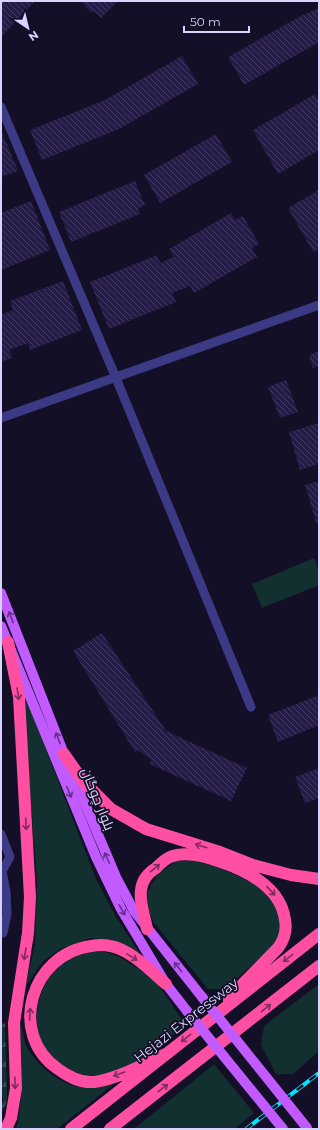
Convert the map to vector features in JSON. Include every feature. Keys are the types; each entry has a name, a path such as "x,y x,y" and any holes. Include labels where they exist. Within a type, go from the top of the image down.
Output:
{"highway":[{"path":"6,1129 12,1118 16,1088 14,1023 28,933 30,897 18,697 8,642"},
{"path":"64,754 83,781 111,809 146,829 220,852 253,865 291,875 319,879"},
{"path":"147,929 140,891 144,879 151,871 170,857 187,854 210,858 231,865 262,882 273,892 280,902 284,913 286,924 283,940 278,948 229,998 229,1005"},
{"name":"Hejazi Expressway","path":"71,1129 319,934"},
{"path":"166,984 137,960 120,949 102,944 81,947 63,956 47,968 36,986 31,1002 30,1021 38,1046 45,1057 54,1067 71,1078 82,1081 94,1082 110,1078 127,1072 168,1052"},
{"path":"110,1129 319,966"}],"main road":[{"name":"بلوار چوگان","path":"1,592 64,754 116,877 134,911 308,1129"},
{"name":"بلوار چوگان","path":"1,626 99,864 121,909 166,984 283,1129"}],"lane":[{"path":"1,107 116,378 251,707"},
{"path":"1,418 319,305"},
{"path":"1,834 10,857 2,871 8,914 3,934"}],"green space":[{"path":"314,558 319,571 319,585 262,608 252,584"},
{"path":"27,700 96,879 116,917 139,952 112,940 91,938 62,948 43,961 29,982 26,984 35,944 37,881 27,751"},
{"path":"194,860 219,868 256,884 274,899 283,918 281,936 274,946 225,989 208,989 154,923 147,907 148,891 158,874 177,861"},
{"path":"98,950 116,955 144,972 159,985 184,1023 161,1045 134,1064 116,1073 88,1075 69,1070 44,1049 41,1044 37,1025 37,1012 44,987 56,970 64,963 74,958 85,953"},
{"path":"319,984 319,1051 293,1074 276,1074 261,1045 264,1026"},
{"path":"20,1019 27,1047 31,1054 43,1067 57,1078 73,1085 85,1088 115,1083 57,1129 16,1129 21,1102 22,1061"},
{"path":"5,1023 7,1101 1,1115 3,1100 1,1093 1,1025"},
{"path":"214,1064 254,1113 234,1129 134,1129"}],"building":[{"path":"1,1 35,1 1,37"},
{"path":"80,1 118,1 101,18 94,11 92,13"},
{"path":"319,8 319,42 244,85 228,57 299,17"},
{"path":"182,56 198,84 119,129 42,160 30,130 105,100"},
{"path":"315,94 319,101 319,150 278,174 253,130"},
{"path":"1,130 18,171 1,177"},
{"path":"216,134 232,162 160,203 144,175"},
{"path":"135,181 145,205 138,209 140,214 71,242 59,212"},
{"path":"319,190 319,249 313,252 288,208"},
{"path":"31,201 50,250 1,270 1,213"},
{"path":"231,213 235,220 243,216 259,244 252,248 257,257 194,293 190,286 172,293 176,302 109,329 90,282 157,255 160,263 174,257 169,249"},
{"path":"63,281 82,330 30,350 28,343 9,350 12,358 1,362 1,315 13,310 10,301"},
{"path":"319,351 319,366 313,368 309,355"},
{"path":"286,380 298,412 280,418 268,387"},
{"path":"319,423 319,464 300,470 289,432"},
{"path":"319,481 319,524 317,525 305,485"},
{"path":"102,633 166,731 247,768 231,801 150,764 151,760 138,750 135,752 73,651"},
{"path":"319,695 319,725 278,742 268,715"},
{"path":"319,768 319,798 305,803 295,777"}],"railway":[{"path":"246,1129 319,1073"}]}
